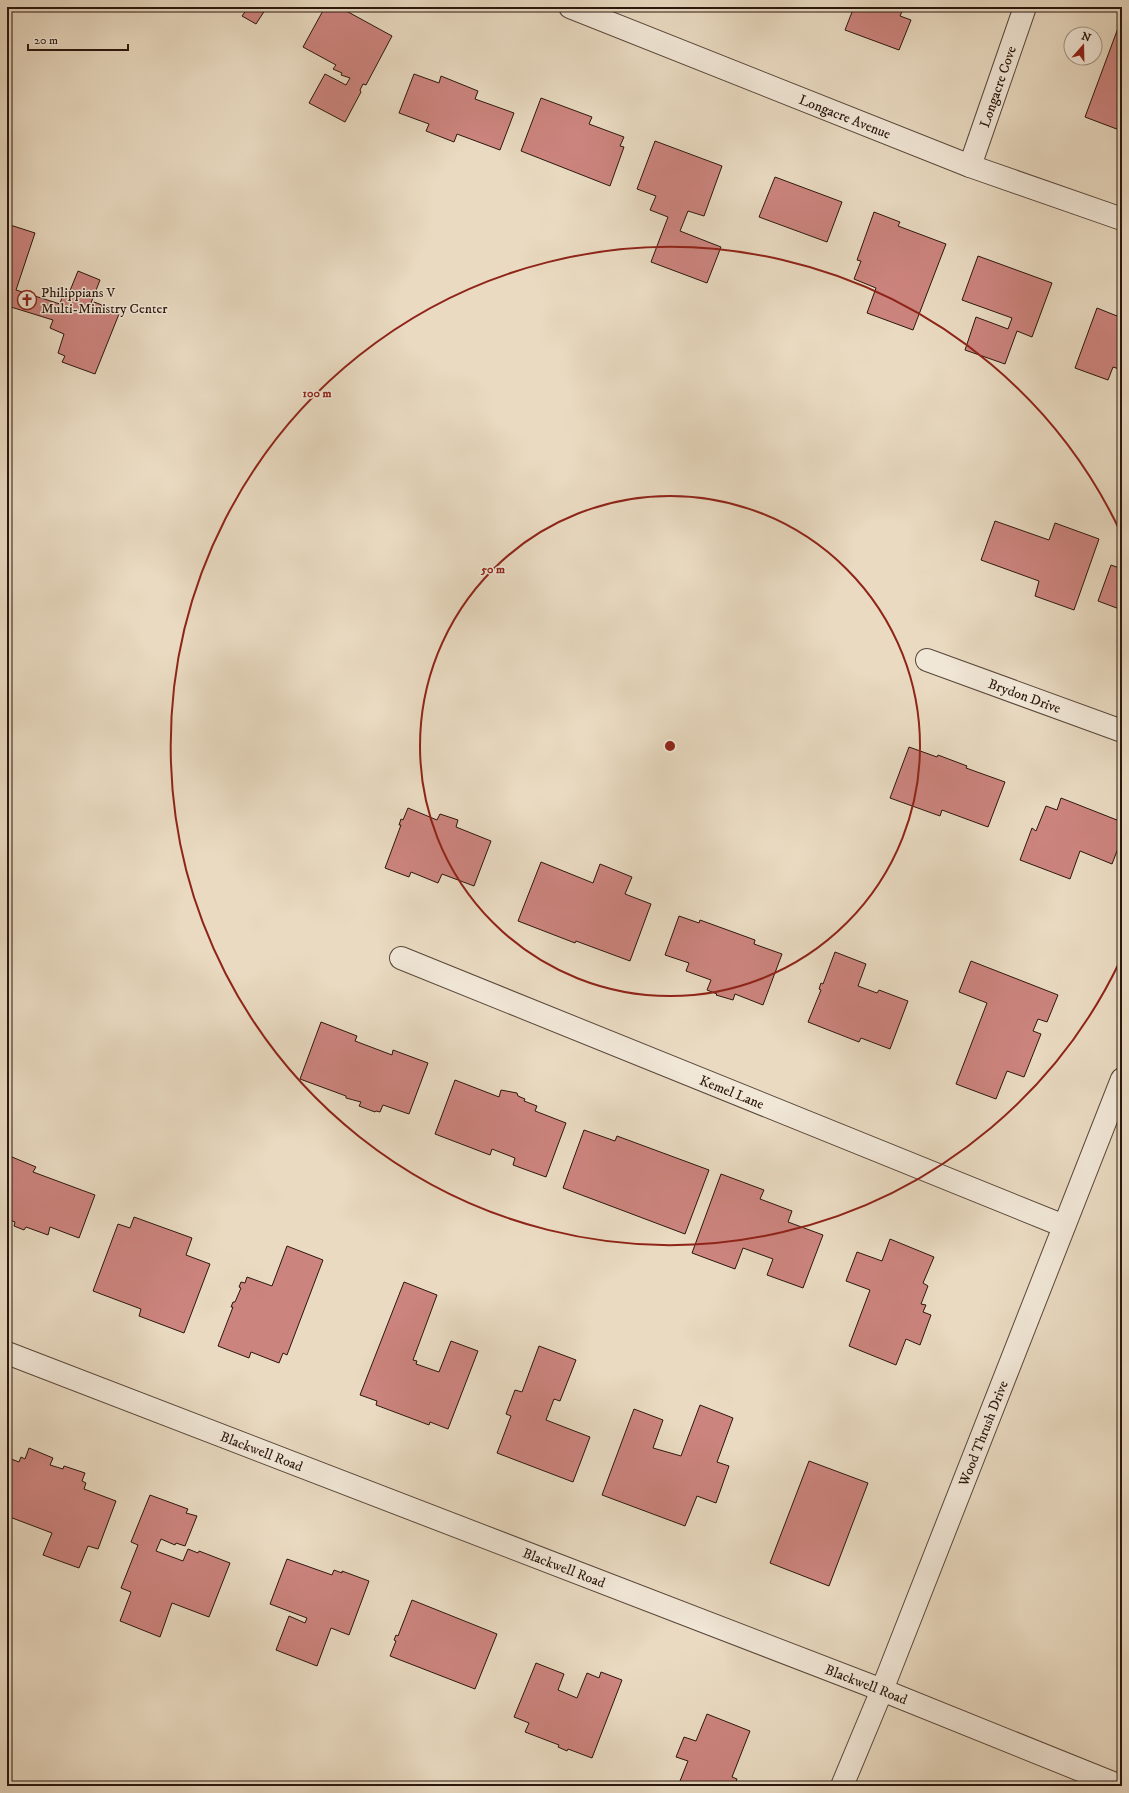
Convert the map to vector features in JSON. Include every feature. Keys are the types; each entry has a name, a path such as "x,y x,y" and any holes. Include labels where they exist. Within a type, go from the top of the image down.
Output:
{"street":[{"name":"Longacre Avenue","path":"570,7 970,166 1122,219"},
{"name":"Longacre Cove","path":"970,166 1025,7"},
{"name":"Brydon Drive","path":"927,660 1122,731"},
{"name":"Kemel Lane","path":"401,958 1064,1226"},
{"name":"Wood Thrush Drive","path":"842,1786 882,1690 1122,1079"},
{"name":"Blackwell Road","path":"7,1353 882,1690 1120,1786"}],"building":[{"path":"243,7 267,7 256,24 242,16 247,9"},
{"path":"325,7 339,7 392,36 366,85 363,84 360,90 361,92 345,122 309,103 325,74 346,85 350,78 341,75 342,73 333,69 336,65 303,47"},
{"path":"854,7 904,7 900,16 911,20 899,50 845,30"},
{"path":"1121,20 1122,21 1122,131 1085,117"},
{"path":"414,74 439,83 441,76 478,91 475,99 514,113 500,150 457,134 454,142 426,131 429,124 399,113"},
{"path":"541,98 592,117 589,124 624,137 620,146 624,147 610,186 521,151"},
{"path":"655,141 722,166 704,216 688,211 680,231 721,247 707,283 651,262 668,217 650,210 656,196 637,189"},
{"path":"775,177 842,202 827,242 759,217"},
{"path":"874,212 900,222 898,226 946,244 913,330 867,313 876,288 854,279 861,261 857,260"},
{"name":"Philippians V Multi-Ministry Center","path":"7,224 35,233 16,290 60,304 62,297 67,298 78,271 100,280 91,303 93,304 94,302 102,305 101,307 119,314 95,374 62,362 65,356 58,353 64,334 50,328 53,320 11,307 7,319"},
{"path":"978,256 1052,283 1032,337 1017,331 1005,364 965,350 976,317 1008,329 1012,318 962,300"},
{"path":"1097,308 1122,318 1122,370 1113,367 1108,380 1075,368"},
{"path":"995,521 1049,540 1055,523 1099,539 1074,610 1035,596 1039,581 981,560"},
{"path":"1111,565 1122,569 1122,610 1098,601"},
{"path":"1122,628 1122,644 1117,642"},
{"path":"909,747 937,757 938,755 967,766 966,768 1005,782 988,827 942,810 940,816 890,798"},
{"path":"1061,798 1122,822 1122,838 1112,864 1080,851 1070,879 1020,860 1032,828 1036,831 1046,806 1057,810"},
{"path":"408,808 437,820 440,814 458,820 456,827 491,841 474,886 442,874 438,883 411,872 409,877 385,868 401,825 399,825 401,819 403,820"},
{"path":"541,862 593,883 600,864 632,877 625,894 651,904 630,961 576,941 575,943 518,921"},
{"path":"679,916 699,923 700,920 755,940 754,944 782,954 763,1005 735,994 733,1000 716,995 717,994 707,990 711,980 686,971 689,963 665,955"},
{"path":"835,952 866,964 858,986 877,993 879,990 908,1001 890,1049 861,1038 859,1042 808,1022 821,990 819,989 821,983 823,984"},
{"path":"971,961 1058,995 1047,1022 1038,1019 1033,1031 1041,1034 1024,1077 1007,1071 996,1099 956,1084 987,1003 959,992"},
{"path":"321,1022 357,1036 355,1041 392,1055 393,1050 428,1063 409,1114 383,1105 380,1112 375,1112 359,1106 361,1102 346,1098 346,1096 300,1079"},
{"path":"455,1080 499,1097 501,1090 517,1093 518,1096 525,1099 524,1101 537,1106 535,1111 566,1123 546,1177 513,1165 515,1158 492,1149 490,1155 435,1134"},
{"path":"584,1130 615,1141 617,1136 709,1170 685,1234 563,1188"},
{"path":"12,1157 36,1167 33,1172 95,1195 79,1238 50,1227 48,1235 26,1227 24,1230 14,1226 15,1222 7,1219 7,1162 10,1163"},
{"path":"721,1174 764,1190 760,1199 792,1211 788,1222 823,1235 803,1288 767,1275 773,1259 743,1248 735,1269 692,1253"},
{"path":"134,1217 192,1238 186,1255 210,1264 184,1333 139,1316 141,1309 93,1291 118,1224 130,1228"},
{"path":"890,1239 934,1257 923,1283 928,1286 921,1304 926,1305 923,1312 931,1315 920,1345 906,1339 896,1365 849,1346 870,1290 846,1281 857,1252 882,1261"},
{"path":"287,1246 323,1260 287,1355 283,1353 279,1363 251,1352 249,1358 218,1346 233,1307 231,1307 233,1302 235,1302 241,1288 239,1287 241,1282 245,1283 247,1277 272,1286"},
{"path":"404,1282 437,1295 413,1360 417,1361 416,1364 439,1372 451,1341 478,1351 448,1429 430,1422 429,1425 376,1405 377,1401 360,1395"},
{"path":"539,1346 576,1360 560,1401 554,1399 546,1420 590,1437 573,1482 497,1453 511,1416 506,1414 515,1390 522,1392"},
{"path":"700,1405 733,1418 717,1462 729,1466 716,1503 697,1496 685,1526 602,1495 634,1409 663,1420 653,1448 681,1456"},
{"path":"29,1448 53,1458 50,1465 63,1469 64,1466 85,1473 82,1481 86,1483 84,1489 116,1501 98,1549 88,1546 79,1568 43,1555 52,1533 7,1516 7,1470 11,1459 19,1462 21,1457 25,1459"},
{"path":"809,1461 868,1483 829,1586 770,1563"},
{"path":"150,1495 188,1509 186,1513 197,1516 185,1546 176,1543 175,1545 161,1539 156,1551 183,1561 188,1549 198,1553 199,1551 230,1563 209,1617 172,1603 160,1637 120,1621 131,1592 121,1588 138,1545 131,1542"},
{"path":"287,1559 332,1575 334,1570 342,1573 342,1571 369,1581 349,1635 331,1628 317,1666 276,1650 289,1616 305,1623 307,1618 270,1604"},
{"path":"412,1600 497,1634 475,1689 390,1656 396,1641 394,1640 396,1635 398,1636"},
{"path":"536,1663 564,1674 558,1690 577,1698 587,1673 599,1678 601,1672 622,1680 592,1758 568,1749 567,1751 558,1747 559,1745 525,1732 529,1723 514,1717"},
{"path":"707,1714 750,1731 732,1777 737,1779 735,1786 678,1786 688,1761 676,1757 684,1737 696,1741"}],"place":[{"name":"Philippians V Multi-Ministry Center","path":"27,300"}]}
